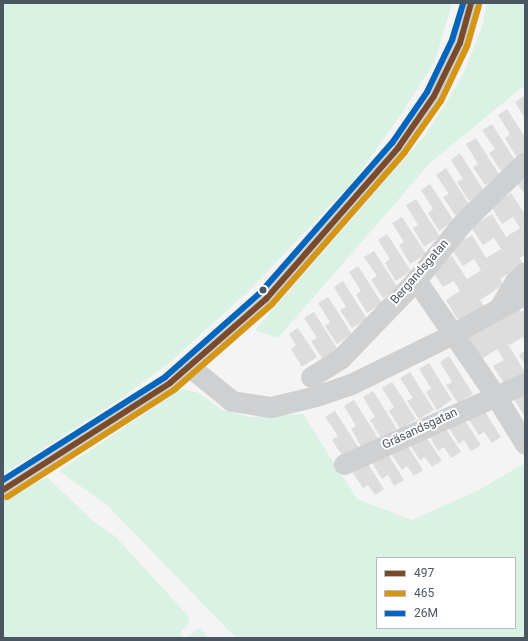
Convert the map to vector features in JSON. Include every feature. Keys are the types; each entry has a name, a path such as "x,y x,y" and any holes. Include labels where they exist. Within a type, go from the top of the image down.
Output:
{"street":[{"path":"3,490 170,383 266,299 398,148 434,96 444,77 460,43 471,3"},
{"name":"Bergandsgatan","path":"311,377 341,358 416,280 465,220 525,162"},
{"path":"499,308 515,281 525,272"},
{"path":"416,280 495,395 525,444"},
{"path":"190,367 232,401 270,407 316,396 351,384 453,334 525,294"},
{"name":"Gräsandsgatan","path":"344,464 495,395 525,383"}],"green space":[{"path":"3,3 452,3 435,61 398,119 354,180 252,288 168,364 117,401 3,474"},
{"path":"487,3 525,3 525,85 431,162 278,338 255,330 427,133 463,75 482,27"},
{"path":"182,389 199,393 222,410 251,417 303,414 357,499 412,520 479,490 525,463 525,638 236,638 107,505 59,471"},
{"path":"47,477 92,520 116,537 189,617 189,623 180,633 184,638 3,638 3,502"},
{"path":"200,628 209,638 186,638"}],"building":[{"path":"525,96 525,118 515,102"},
{"path":"507,109 525,137 525,151 516,156 505,138 510,134 498,115"},
{"path":"492,124 516,162 501,171 489,153 495,149 482,130"},
{"path":"476,138 500,176 485,185 473,167 478,164 466,144"},
{"path":"460,153 484,191 469,201 457,182 463,179 451,160"},
{"path":"446,168 470,206 455,215 443,197 449,194 436,175"},
{"path":"525,175 525,195 516,181"},
{"path":"430,184 454,221 439,231 428,213 433,209 421,190"},
{"path":"511,193 525,214 525,225 520,228 513,217 502,224 491,206"},
{"path":"416,199 440,237 424,247 413,228 418,225 406,205"},
{"path":"492,214 506,237 525,225 525,255 519,258 523,264 500,279 503,285 480,300 484,306 459,322 446,300 460,291 454,281 443,287 431,269 452,256 467,279 494,262 481,270 474,259 463,266 451,248 472,235 486,258 501,249 494,238 483,245 471,227"},
{"path":"402,217 426,254 410,264 399,245 404,242 392,223"},
{"path":"387,234 411,271 396,281 385,263 390,259 378,240"},
{"path":"374,251 398,288 383,298 371,280 377,276 364,257"},
{"path":"358,266 382,303 367,313 356,295 361,291 349,272"},
{"path":"343,281 367,319 352,328 340,310 346,307 334,287"},
{"path":"328,297 352,334 337,344 325,326 330,322 318,303"},
{"path":"519,309 521,312 525,309 525,341 523,337 510,345 507,343 525,372 505,385 493,366 504,360 497,349 482,359 468,338"},
{"path":"314,312 338,350 323,360 311,341 317,338 304,318"},
{"path":"298,328 317,357 302,367 291,349 296,345 289,334"},
{"path":"525,351 525,365 519,355"},
{"path":"449,356 473,394 458,403 446,385 452,382 440,362"},
{"path":"429,363 452,400 437,410 426,392 431,388 419,369"},
{"path":"410,372 434,410 419,419 407,401 413,398 400,378"},
{"path":"392,382 416,419 400,429 389,411 394,407 382,388"},
{"path":"373,391 397,429 381,438 370,420 375,417 363,397"},
{"path":"525,392 525,417 514,399"},
{"path":"354,400 378,438 362,448 351,429 356,426 344,406"},
{"path":"482,407 501,437 492,443 484,432 479,435 467,417"},
{"path":"335,411 359,448 344,458 332,440 338,436 325,417"},
{"path":"462,416 481,445 471,451 464,440 459,444 447,425"},
{"path":"442,423 461,452 451,458 444,447 438,451 427,432"},
{"path":"423,432 442,461 432,467 425,457 420,460 408,442"},
{"path":"405,442 423,470 414,476 407,466 402,470 390,452"},
{"path":"386,451 404,480 394,486 388,475 382,479 371,461"},
{"path":"366,461 384,489 375,495 368,485 363,488 351,470"}],"transit line":[{"name":"26M","path":"3,480 165,377 260,293 392,143 427,92 452,40 463,3"},
{"name":"497","path":"3,490 170,383 266,299 398,148 434,96 460,43 471,3"},
{"name":"465","path":"7,497 175,389 272,304 404,153 441,101 467,46 479,5"}]}
